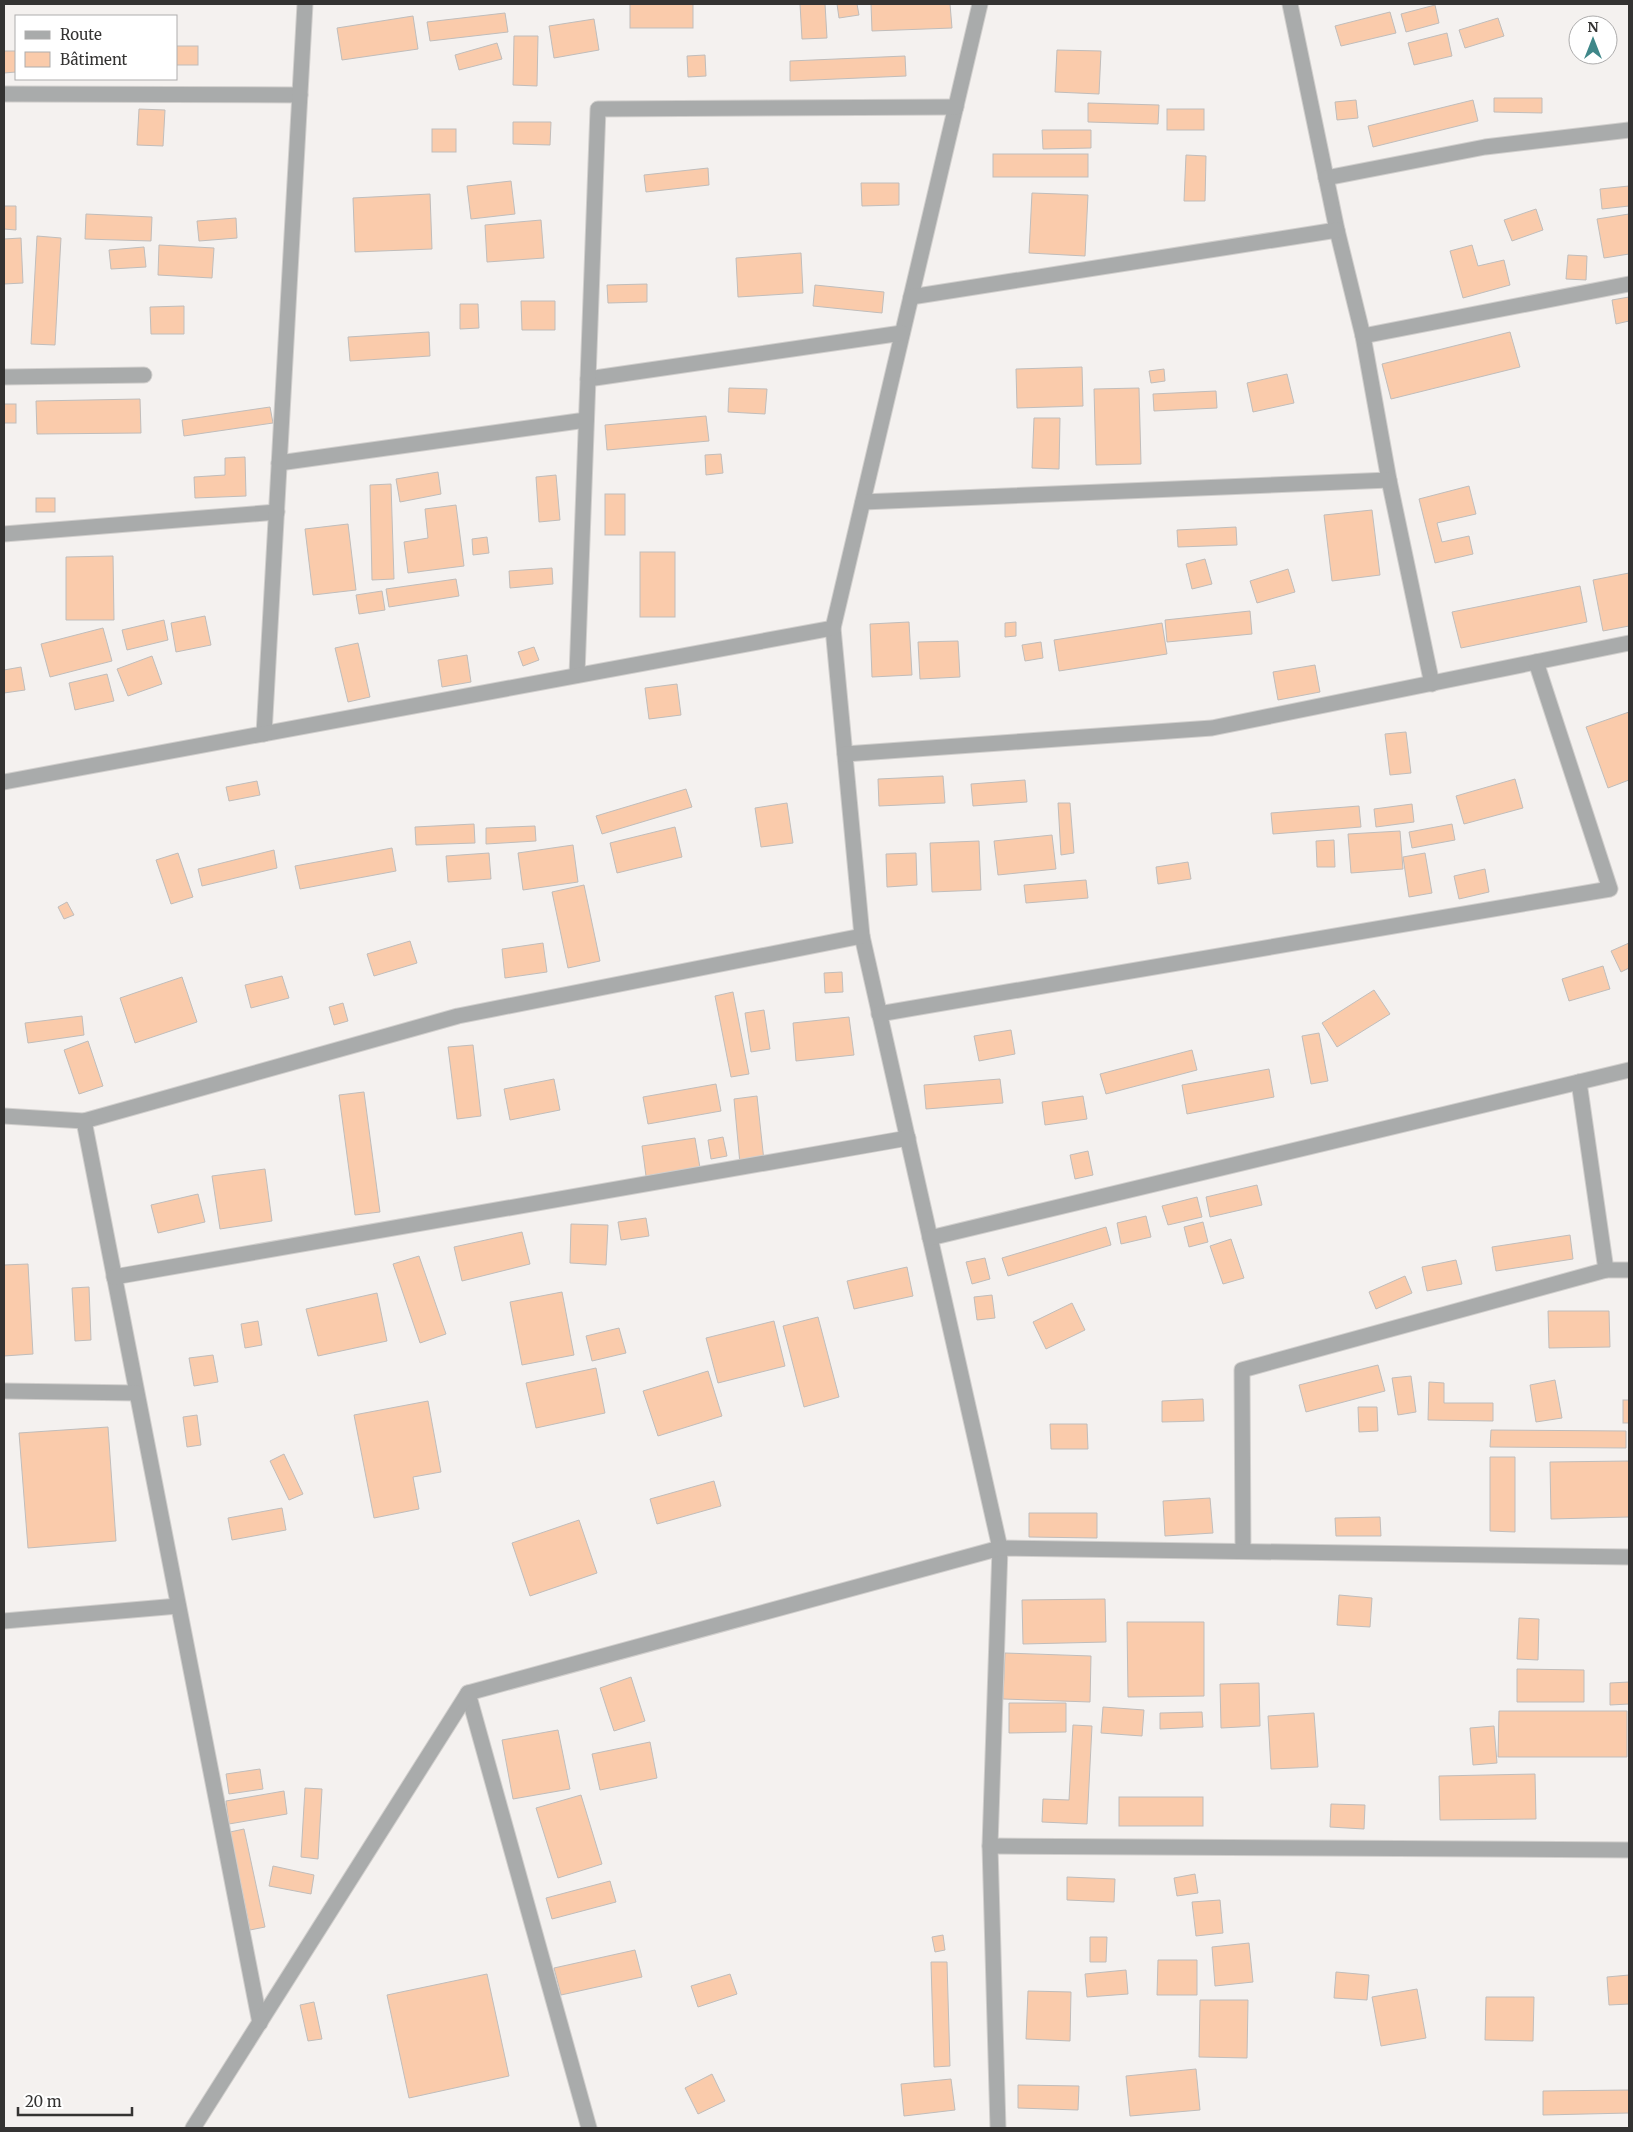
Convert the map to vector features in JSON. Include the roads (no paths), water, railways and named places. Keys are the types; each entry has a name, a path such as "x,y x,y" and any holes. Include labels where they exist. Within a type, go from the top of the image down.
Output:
{"street":[{"path":"264,734 305,4"},
{"path":"980,4 833,628 862,936 1000,1548 990,1846 998,2128"},
{"path":"1290,4 1337,230 1362,336 1389,480 1432,684"},
{"path":"4,94 300,95"},
{"path":"577,675 598,109 956,107"},
{"path":"1326,178 1485,147 1629,130"},
{"path":"911,297 1337,230"},
{"path":"1362,336 1629,284"},
{"path":"588,379 902,333"},
{"path":"4,377 144,375"},
{"path":"279,464 586,420"},
{"path":"863,502 1389,480"},
{"path":"4,534 277,512"},
{"path":"4,782 833,628"},
{"path":"845,754 1212,728 1629,643"},
{"path":"880,1014 1610,889 1536,662"},
{"path":"4,1116 84,1121 458,1016 862,936"},
{"path":"930,1238 1629,1070"},
{"path":"1579,1082 1606,1270"},
{"path":"84,1121 260,2023"},
{"path":"114,1277 908,1138"},
{"path":"1243,1552 1242,1370 1606,1270 1629,1270"},
{"path":"4,1391 136,1393"},
{"path":"193,2128 468,1692 1000,1548 1629,1558"},
{"path":"4,1622 178,1606"},
{"path":"468,1692 589,2128"},
{"path":"990,1846 1629,1850"}]}
